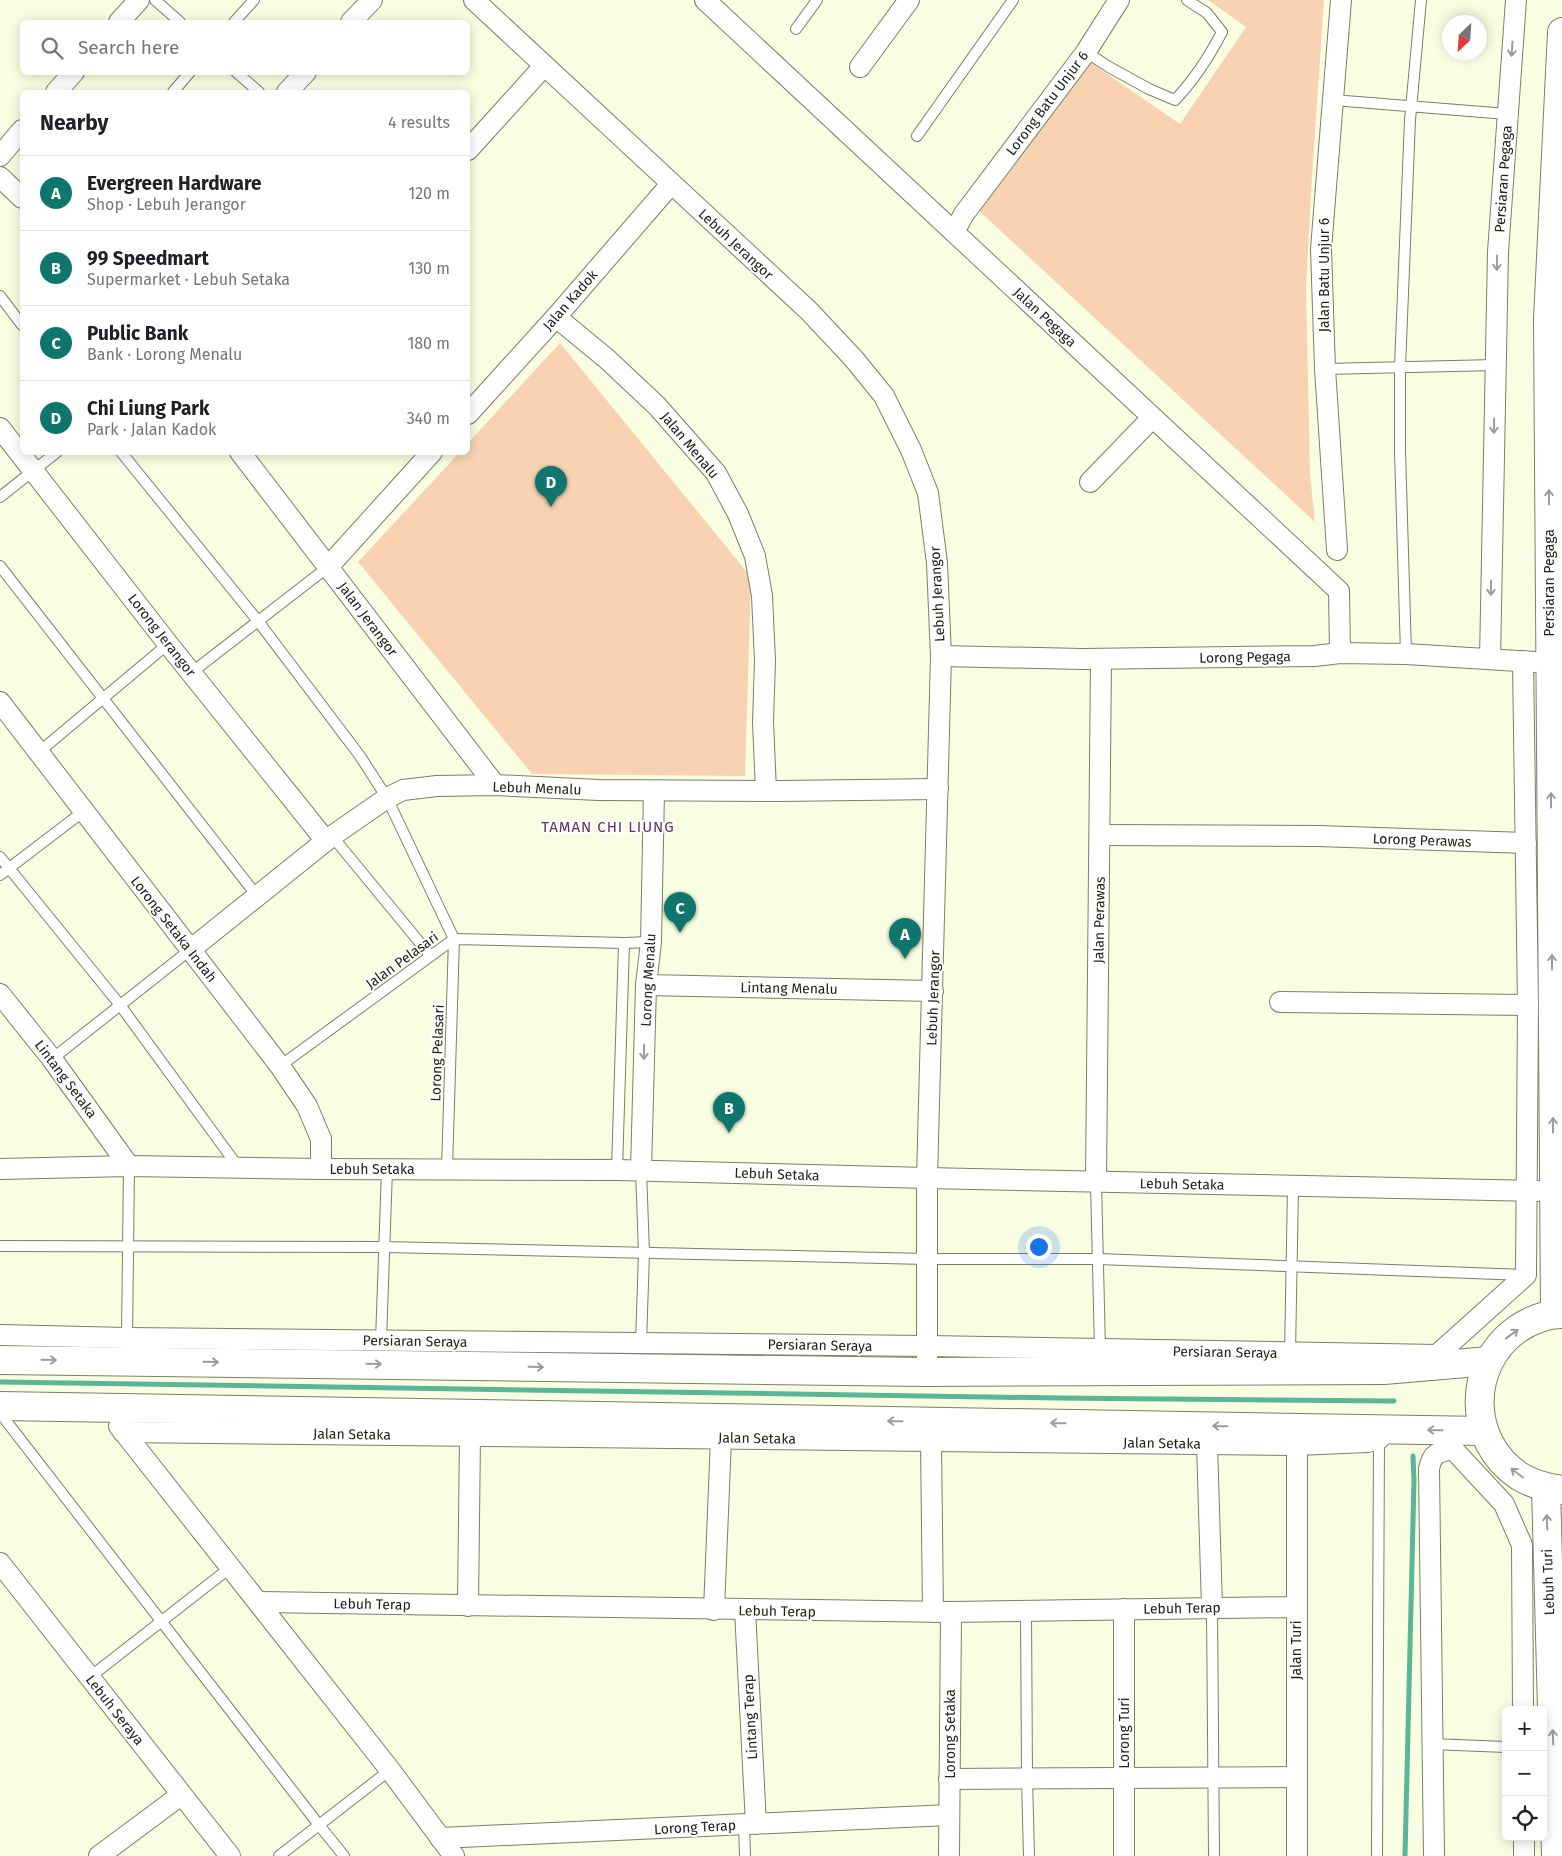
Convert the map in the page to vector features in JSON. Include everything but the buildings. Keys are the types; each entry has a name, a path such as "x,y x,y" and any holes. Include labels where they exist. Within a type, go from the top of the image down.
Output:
{"main road":[{"name":"Persiaran Pegaga","path":"1558,1314 1554,1190 1555,373 1550,290 1562,32"},
{"name":"Lebuh Turi","path":"1556,1856 1554,1489 1519,1476 1498,1456 1484,1431 1479,1408 1481,1384 1488,1361 1505,1338 1528,1322 1558,1314"},
{"name":"Persiaran Seraya","path":"0,1360 926,1359 1384,1370 1488,1361"},
{"path":"0,1406 106,1406 1381,1434 1484,1431"}],"street":[{"path":"121,20 139,0"},
{"path":"353,20 372,0"},
{"name":"Lebuh Jerangor","path":"474,0 809,311 854,359 884,396 911,450 928,493 937,562 941,656 927,1178 926,1359"},
{"name":"Jalan Pegaga","path":"705,0 1339,591 1340,653"},
{"path":"860,67 909,0"},
{"name":"Jalan Batu Unjur 6","path":"1337,550 1325,370 1321,249 1341,0"},
{"name":"Persiaran Pegaga","path":"1490,659 1498,252 1516,0"},
{"name":"Lorong Batu Unjur 6","path":"954,232 968,209 1090,54 1118,1"},
{"path":"470,148 544,66"},
{"path":"58,90 71,75"},
{"path":"289,90 303,75"},
{"path":"0,156 20,132"},
{"path":"0,176 20,196"},
{"name":"Jalan Kadok","path":"470,412 556,317 671,184"},
{"name":"Jalan Menalu","path":"556,317 607,359 657,406 716,473 738,514 755,556 762,596 765,661 763,722 766,791"},
{"path":"1090,482 1152,418"},
{"name":"Lorong Jerangor","path":"0,428 20,453"},
{"name":"Lorong Jerangor","path":"22,455 191,673 329,838"},
{"name":"Jalan Jerangor","path":"242,455 496,785"},
{"path":"328,567 429,455"},
{"name":"Lorong Pegaga","path":"941,656 1101,659 1321,656 1340,653 1406,654 1556,663"},
{"name":"Jalan Perawas","path":"1096,1182 1101,659"},
{"path":"1523,661 1528,1005 1526,1275"},
{"name":"Lorong Setaka Indah","path":"0,702 280,1066 307,1106 321,1139 321,1169"},
{"name":"Lebuh Menalu","path":"190,950 329,838 387,798 404,790 437,786 496,785 599,790 938,789"},
{"name":"Lorong Menalu","path":"641,1170 654,790"},
{"name":"Lorong Perawas","path":"1100,835 1312,836 1526,843"},
{"name":"Lintang Menalu","path":"646,985 933,991"},
{"name":"Lintang Setaka","path":"0,994 52,1059 129,1166"},
{"path":"1280,1002 1528,1005"},
{"name":"Lebuh Setaka","path":"0,1169 129,1166 641,1170 1293,1187 1554,1190"},
{"name":"Persiaran Seraya","path":"0,1335 641,1343 926,1359 1100,1350 1437,1355 1526,1275"},
{"path":"106,1406 123,1432 231,1566 390,1770 454,1856"},
{"name":"Jalan Setaka","path":"123,1432 1297,1445 1368,1442 1381,1434"},
{"path":"468,1606 470,1436"},
{"path":"714,1610 721,1438"},
{"name":"Lorong Setaka","path":"932,1441 949,1779 949,1856"},
{"path":"1207,1444 1212,1607"},
{"name":"Jalan Turi","path":"1297,1445 1297,1856"},
{"path":"1434,1856 1431,1744 1429,1469 1431,1459 1440,1451 1453,1449 1504,1504 1522,1545 1523,1706"},
{"name":"Lebuh Seraya","path":"1,1566 230,1856"},
{"name":"Lebuh Terap","path":"259,1602 942,1612 1296,1607"},
{"name":"Lorong Turi","path":"1124,1609 1124,1856"},
{"name":"Lintang Terap","path":"745,1610 750,1824"},
{"path":"949,1779 1296,1777"},
{"path":"99,1856 181,1795"},
{"name":"Lorong Terap","path":"440,1838 949,1815"},
{"path":"1524,1841 1524,1856"}],"lane":[{"path":"155,0 178,20"},
{"path":"236,20 254,0"},
{"path":"796,29 817,0"},
{"path":"918,136 1013,0"},
{"path":"1090,54 1149,89 1175,100 1190,84 1211,53 1222,32 1207,13 1187,0"},
{"path":"1406,654 1400,451 1400,367 1411,106 1421,0"},
{"path":"174,90 187,75"},
{"path":"239,75 257,90"},
{"path":"1333,100 1507,114"},
{"path":"0,296 20,323"},
{"path":"1325,370 1496,365"},
{"path":"0,497 53,455"},
{"path":"123,455 258,621 360,756 387,798 454,939"},
{"path":"0,566 257,896"},
{"path":"191,673 328,567"},
{"path":"39,752 168,644"},
{"path":"0,875 84,811"},
{"path":"329,838 430,955"},
{"path":"0,857 120,1005 240,1168"},
{"name":"Jalan Pelasari","path":"280,1066 454,939 650,942"},
{"name":"Lorong Pelasari","path":"447,1169 454,939"},
{"name":"Lorong Menalu","path":"617,1170 624,943"},
{"path":"52,1059 190,950"},
{"path":"127,1338 129,1166"},
{"path":"381,1340 387,1169"},
{"path":"641,1170 644,1253 641,1343"},
{"path":"1096,1182 1100,1350"},
{"path":"1290,1354 1293,1187"},
{"path":"0,1246 384,1247 927,1259 1098,1259 1526,1275"},
{"path":"0,1413 344,1856"},
{"path":"1377,1856 1381,1434"},
{"path":"90,1677 231,1566"},
{"path":"1212,1607 1214,1856"},
{"path":"1026,1611 1029,1856"},
{"path":"1431,1744 1502,1747"},
{"path":"279,1856 390,1770"},
{"path":"745,1856 750,1824"}],"shaded area":[{"path":"1208,0 1324,0 1306,287 1310,474 1315,522 977,209 1087,60 1180,124 1246,27"},
{"path":"560,343 751,577 745,776 532,774 358,562 457,455 470,455 470,441"}],"waterway":[{"path":"0,1382 1058,1398 1394,1401"},
{"path":"1405,1856 1413,1456"}],"place":[{"name":"Chi Liung Park","path":"551,507"},
{"name":"Public Bank","path":"680,933"},
{"name":"Evergreen Hardware","path":"905,959"},
{"name":"99 Speedmart","path":"729,1133"}],"district":[{"name":"TAMAN CHI LIUNG","path":"608,827"}]}
